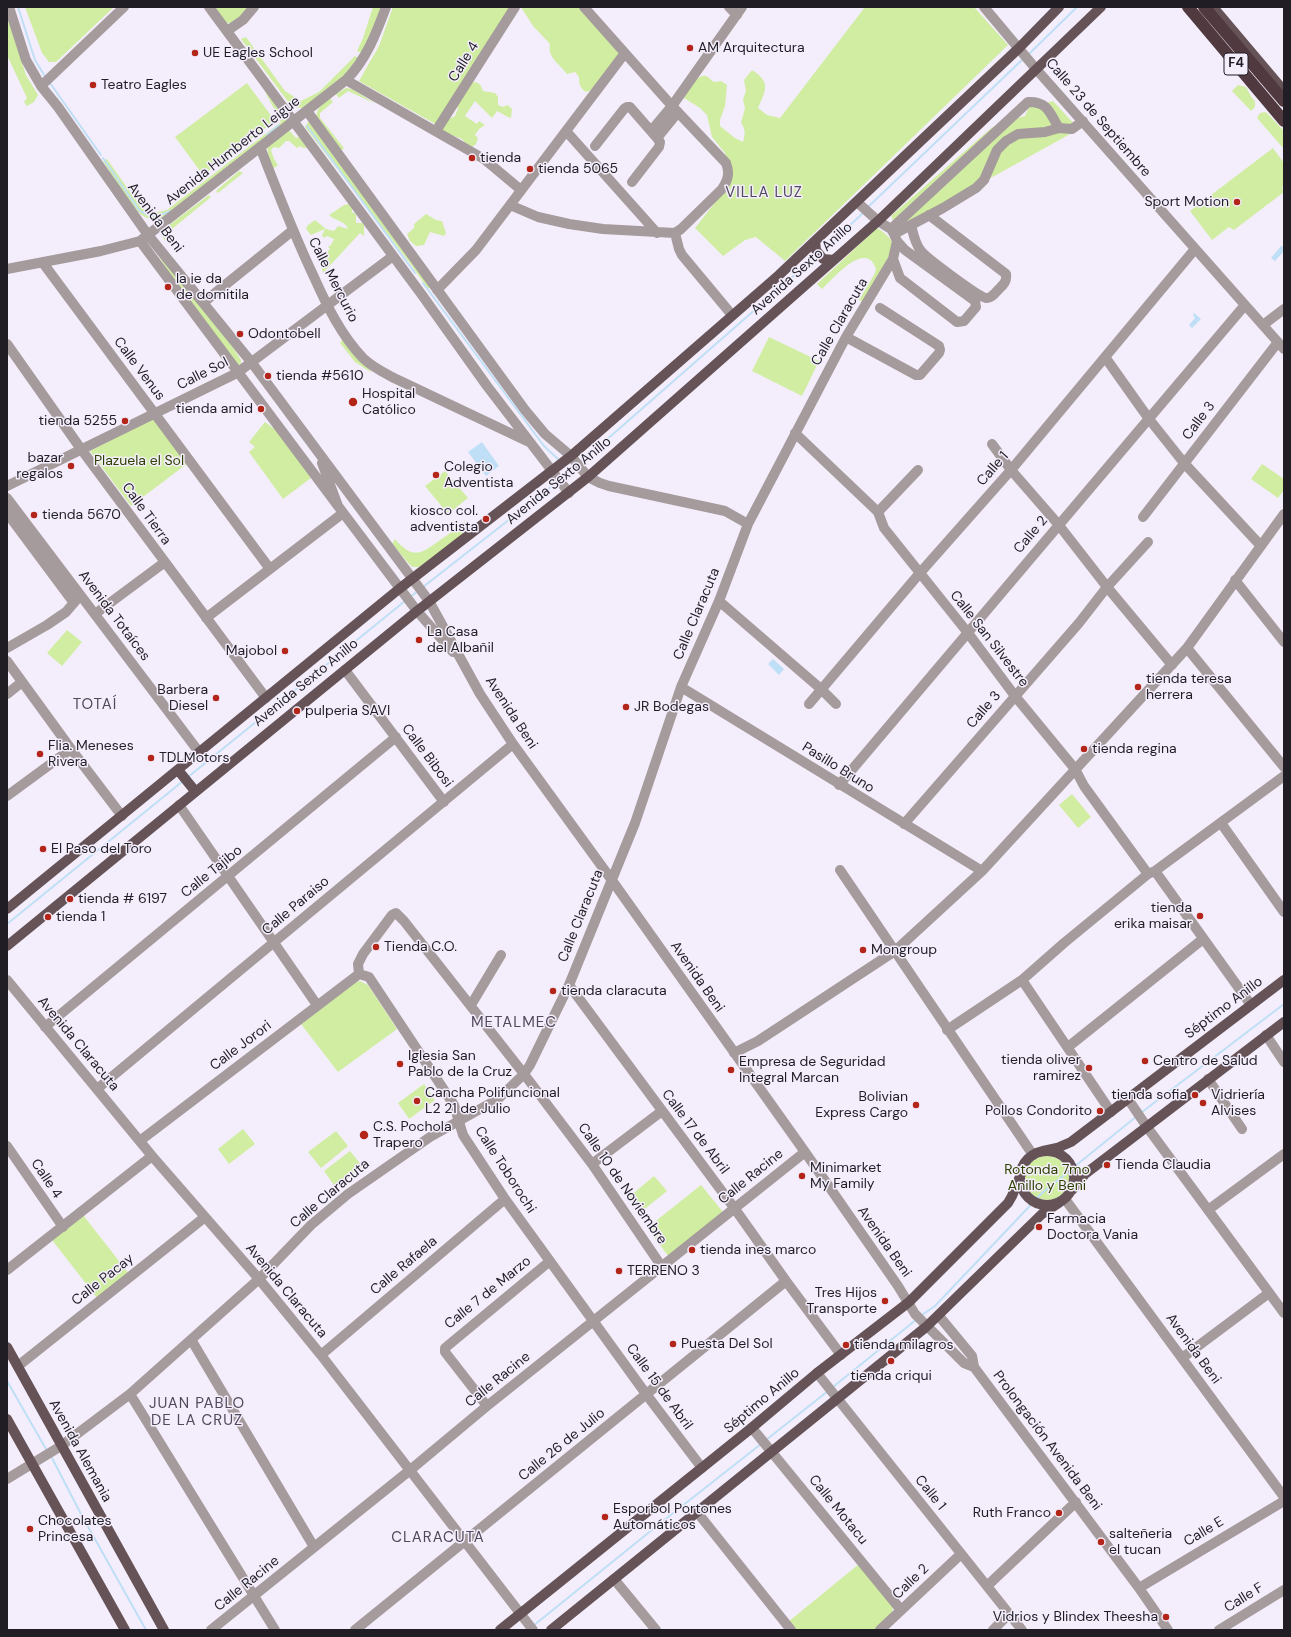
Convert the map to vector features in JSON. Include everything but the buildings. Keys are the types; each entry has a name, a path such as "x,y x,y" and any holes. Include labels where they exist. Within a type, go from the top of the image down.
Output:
{"highway":[{"name":"F4","path":"1188,7 1284,121"},
{"name":"F4","path":"1204,7 1284,100"}],"main road":[{"name":"Avenida Sexto Anillo","path":"7,909 122,816 180,773 199,752 401,590 554,475 815,241 861,205 1021,51 1059,7"},
{"name":"Avenida Sexto Anillo","path":"7,946 179,805 192,788 345,670 415,609 567,491 834,260 875,218 1033,66 1101,7"},
{"path":"1181,7 1284,128"},
{"path":"1213,7 1284,91"},
{"path":"815,241 816,250 823,259 834,260"},
{"path":"801,254 812,255 818,263 818,274"},
{"path":"180,773 192,788"},
{"name":"Séptimo Anillo","path":"1043,1151 1065,1146 1284,980"},
{"path":"551,1630 697,1512 766,1444 835,1396 921,1321 939,1316 1042,1214 1063,1200 1085,1174 1284,1022"},
{"path":"1063,1200 1052,1205 1035,1202 1024,1192 1022,1186 1021,1174 1023,1166 1033,1155 1043,1151 1052,1151 1060,1154 1072,1165 1074,1176 1072,1190"},
{"name":"Séptimo Anillo","path":"500,1630 752,1428 817,1373 909,1302 1010,1200 1021,1174"},
{"name":"Avenida Alemania","path":"7,1347 164,1630"},
{"path":"7,1419 125,1630"}],"street":[{"name":"Avenida Beni","path":"9,7 26,60 144,238 237,373 415,609 466,666"},
{"path":"43,85 124,7"},
{"path":"209,7 567,491"},
{"path":"227,31 243,20 254,7"},
{"name":"Avenida Humberto Leigue","path":"7,269 101,251 144,238 346,80 362,61 386,7"},
{"name":"Calle 4","path":"436,131 515,7"},
{"path":"510,205 538,217 569,224 602,229 675,233 722,189 726,182 728,170 726,163 675,109 584,7"},
{"path":"654,134 675,109 739,11 729,7"},
{"name":"Calle 23 de Septiembre","path":"984,7 1033,66 1281,346"},
{"path":"437,290 476,250 625,53"},
{"path":"346,80 490,163 521,190"},
{"path":"894,235 1028,102 1042,103 1047,108 1059,128"},
{"path":"595,146 624,109 630,107 660,142 659,147 632,182"},
{"path":"307,111 525,410 545,434 573,458 586,474 600,483 609,486 725,511 748,524"},
{"path":"894,235 976,188 984,180 998,150 1006,141 1018,134 1045,132 1059,128 1072,129 1083,121"},
{"path":"566,131 657,233"},
{"name":"Calle Mercurio","path":"260,148 292,231 328,306 343,333 363,357 372,366 394,378 531,443"},
{"path":"861,205 894,235 905,250 975,301 976,306 964,321 961,323 957,322 900,278 892,260"},
{"path":"911,225 921,251 944,270 978,294 986,298 991,297 1004,284 1007,279 1006,274 929,215"},
{"path":"204,302 292,231"},
{"path":"675,233 682,255 732,315"},
{"name":"Calle Claracuta","path":"7,1479 61,1446 130,1394 192,1341 259,1279 311,1225 348,1194 409,1150 498,1099 524,1074 530,1065 569,985 611,879 635,824 681,687 719,601 748,524 846,337 892,260 894,235"},
{"name":"Avenida Beni","path":"144,238 204,302 252,363 414,580 428,600 466,666 480,694 513,744 805,1152 909,1302"},
{"name":"Calle 1","path":"809,704 919,574 1011,470 1195,249"},
{"name":"Calle Sol","path":"7,486 237,373 393,256"},
{"name":"Calle Venus","path":"43,263 270,569"},
{"path":"413,282 425,274"},
{"name":"Calle 2","path":"839,785 1058,524 1245,305"},
{"path":"846,337 916,375 920,375 939,353 939,346 880,308"},
{"path":"1263,325 1284,309"},
{"name":"Calle Tierra","path":"7,344 81,450 266,698"},
{"name":"Calle 3","path":"1143,517 1184,463 1281,346"},
{"path":"1104,357 1149,419 1184,463 1261,546"},
{"name":"Calle San Silvestre","path":"795,433 878,512 884,528 919,574 968,633 1015,696 1075,770 1084,786 1212,949 1251,1005"},
{"path":"992,444 1011,470 1058,524 1107,587 1172,665"},
{"name":"Avenida Beni","path":"318,452 341,510"},
{"path":"878,512 918,470"},
{"name":"Avenida Totaíces","path":"7,498 78,599 95,614 199,752"},
{"path":"206,618 270,569 341,510"},
{"path":"7,513 78,599 66,612 47,625 7,648"},
{"path":"734,1053 758,1041 895,951 982,871 1187,648 1284,514"},
{"name":"Calle 3","path":"904,824 1079,623 1107,587 1148,542"},
{"path":"95,614 165,562"},
{"path":"1235,580 1284,642"},
{"path":"719,601 822,689 836,704"},
{"path":"1187,648 1284,767"},
{"path":"7,661 71,750 122,816"},
{"name":"Calle Bibosi","path":"345,670 444,802"},
{"path":"7,694 22,682"},
{"name":"Pasillo Bruno","path":"681,687 839,785 982,871"},
{"name":"Calle Tajibo","path":"45,1027 396,738"},
{"name":"Calle Paraiso","path":"97,1089 513,744"},
{"path":"7,796 71,750"},
{"path":"948,1030 1022,980 1064,943 1152,873 1284,776"},
{"path":"179,805 227,877 317,1005"},
{"path":"1221,823 1284,912"},
{"path":"840,870 1033,1155"},
{"name":"Calle 10 de Noviembre","path":"359,974 358,964 363,954 392,914 396,913 471,1005 592,1164 662,1267"},
{"path":"1068,1047 1203,939"},
{"path":"471,1005 501,955"},
{"name":"Calle Jorori","path":"141,1140 359,974"},
{"name":"Calle Toborochi","path":"359,974 369,977 454,1105 463,1135 505,1199 594,1322"},
{"name":"Avenida Claracuta","path":"7,980 141,1140 152,1156 259,1279 321,1354 409,1471 530,1627"},
{"path":"1022,980 1111,1112"},
{"name":"Calle 17 de Abril","path":"569,985 735,1208 786,1281 841,1355"},
{"path":"1266,1035 1284,1062"},
{"path":"1208,1079 1242,1129"},
{"path":"1128,1099 1269,1293 1282,1308"},
{"path":"592,1164 662,1111"},
{"name":"Calle 4","path":"7,1146 63,1227"},
{"name":"Calle Racine","path":"210,1630 805,1152"},
{"path":"1208,1210 1284,1154"},
{"path":"7,1270 152,1156"},
{"name":"Calle Rafaela","path":"321,1354 505,1199"},
{"name":"Avenida Beni","path":"1063,1200 1284,1497"},
{"name":"Calle Pacay","path":"18,1366 205,1217"},
{"name":"Calle 7 de Marzo","path":"487,1406 445,1352 445,1348 550,1261"},
{"name":"Calle 26 de Julio","path":"355,1630 786,1281"},
{"path":"1182,1358 1269,1293"},
{"name":"Prolongación Avenida Beni","path":"909,1302 921,1321 964,1363 974,1367"},
{"name":"Prolongación Avenida Beni","path":"939,1316 972,1356 974,1367 1076,1502 1168,1630"},
{"name":"Calle 15 de Abril","path":"594,1322 622,1353 646,1394 702,1468"},
{"path":"192,1341 314,1547"},
{"name":"Calle 1","path":"817,1373 1022,1630"},
{"path":"130,1394 275,1630"},
{"name":"Calle Motacu","path":"752,1428 901,1610"},
{"name":"Calle E","path":"1139,1588 1284,1501"},
{"path":"987,1586 1076,1502"},
{"path":"697,1512 791,1630"},
{"name":"Calle 2","path":"880,1630 961,1554"},
{"path":"614,1579 656,1630"},
{"name":"Calle F","path":"1220,1630 1284,1590"},
{"path":"993,1630 1009,1614"}],"green space":[{"path":"25,7 114,7 56,62 49,62 42,53"},
{"path":"215,7 250,7 234,23 226,23"},
{"path":"373,7 383,7 362,53 357,51"},
{"path":"393,7 511,7 437,125 359,81 379,46"},
{"path":"521,7 584,7 620,54 592,90 586,92 581,87 579,77 575,72 567,74 552,57 550,53 550,44 533,26"},
{"path":"865,7 974,7 1008,45 785,261 756,237 745,240 723,256 695,228 724,191 729,169 725,153 712,137 707,115 700,108 684,98 687,91 692,83 699,77 703,76 706,76 714,82 721,81 727,85 725,106 720,120 720,126 735,138 743,142 745,132 741,123 745,108 743,99 746,91 744,80 752,70 762,78 765,87 765,91 758,108 767,115 780,118"},
{"path":"7,15 26,75 38,95 34,102 27,106 24,102 27,98 7,55"},
{"path":"246,37 285,91 301,101 319,92 355,56 361,59 333,87 316,101 302,108 292,107 241,39"},
{"path":"473,82 480,84 483,91 495,93 498,97 498,105 503,107 508,105 512,109 511,118 497,111 492,118 475,101 465,116 477,124 479,121 485,125 479,129 475,135 478,138 476,144 472,147 466,144 462,139 443,132 443,126 455,116 458,109 456,104"},
{"path":"247,83 275,121 203,175 175,137"},
{"path":"1238,85 1246,87 1255,101 1255,107 1251,111 1232,91"},
{"path":"263,88 287,120 283,126 166,217 152,219 142,215 129,201 103,161 107,159 140,206 153,212 167,210 281,122"},
{"path":"346,88 352,89 376,104 348,91 339,98 336,94"},
{"path":"330,98 333,102 320,113 320,118 344,148 341,151 317,118 318,109"},
{"path":"1053,101 1077,127 1072,133 904,226 895,224 891,216 990,129 999,123 1025,116 1029,107"},
{"path":"1265,112 1284,131 1284,149 1257,118 1260,113"},
{"path":"309,121 434,285 428,289 305,127"},
{"path":"289,130 296,138 301,138 307,148 300,146 297,148 289,141 286,141 279,148 274,147 271,150 278,165 274,168 270,166 267,146"},
{"name":"Sport Motion","path":"1273,148 1284,163 1284,185 1282,187 1284,192 1234,230 1229,227 1212,240 1190,211"},
{"path":"239,171 243,173 218,193 216,191"},
{"path":"209,195 211,197 166,234 165,241 161,234 164,229"},
{"path":"349,204 352,207 352,212 356,214 356,223 362,223 364,225 364,236 360,233 323,273 319,257 322,253 324,255 330,249 328,247 334,239 327,236 324,238 322,235 325,229 311,235 306,229 308,225 315,220 326,229 334,231 338,226 348,229 342,222 329,215 344,205"},
{"path":"426,214 436,220 442,221 446,233 444,236 430,232 424,245 416,246 410,241 407,234 414,228 414,224"},
{"path":"877,228 884,232 890,239 892,248 886,264 863,302 859,300 876,269 871,261 865,258 849,264 822,289 817,284"},
{"path":"150,241 234,349 241,360 241,364 237,366 191,305 159,258"},
{"path":"769,337 819,361 802,396 752,371"},
{"path":"343,339 372,373 355,362 340,343"},
{"name":"Plazuela el Sol","path":"156,417 188,463 131,506 90,451"},
{"path":"265,422 277,431 311,478 283,499 249,452 255,447 249,442"},
{"path":"1262,464 1284,479 1284,490 1278,498 1251,479"},
{"path":"445,471 468,498 448,514 425,486"},
{"path":"465,521 462,536 419,567 413,567 410,565 392,544 395,539 407,550 417,553 427,549"},
{"path":"67,630 82,642 62,666 47,653"},
{"path":"1072,794 1091,817 1078,828 1059,805"},
{"path":"360,981 368,985 397,1029 338,1072 301,1024 356,982"},
{"name":"Cancha Polifuncional L2 21 de Julio","path":"424,1084 435,1100 409,1119 398,1103"},
{"path":"243,1129 255,1144 229,1164 218,1149"},
{"path":"336,1131 348,1146 321,1168 308,1152"},
{"path":"350,1151 363,1167 336,1188 324,1171"},
{"name":"Rotonda 7mo Anillo y Beni","path":"1047,1156 1059,1160 1065,1166 1069,1178 1065,1190 1059,1196 1047,1200 1035,1196 1029,1190 1025,1178 1029,1166 1035,1160"},
{"path":"654,1176 667,1191 641,1212 629,1197"},
{"path":"701,1185 723,1212 669,1257 647,1228"},
{"path":"83,1215 130,1275 98,1299 52,1240"},
{"path":"859,1564 893,1607 892,1614 875,1630 795,1630 788,1622"}],"water":[{"path":"1281,246 1284,247 1284,251 1275,261 1271,258"},
{"path":"1194,313 1201,319 1192,328 1189,325 1195,318 1193,315"},
{"path":"482,442 499,466 486,476 468,452"},
{"path":"773,659 784,669 779,675 768,664"}],"waterway":[{"path":"18,7 35,60 46,78"},
{"path":"1029,54 1077,7"},
{"path":"868,207 1024,58"},
{"path":"50,83 101,155"},
{"path":"267,135 279,125"},
{"path":"307,126 415,273"},
{"path":"103,158 139,210 150,215 162,214 171,211"},
{"path":"826,248 864,212"},
{"path":"580,463 814,258"},
{"path":"423,283 544,446 559,460"},
{"path":"561,478 575,467"},
{"path":"423,587 556,483"},
{"path":"410,597 418,591"},
{"path":"188,777 405,601"},
{"path":"7,924 183,781"},
{"path":"1142,1112 1284,1004"},
{"path":"922,1315 935,1306 1042,1193 1137,1116"},
{"path":"833,1387 917,1319"},
{"path":"7,1381 46,1449"},
{"path":"766,1440 828,1391"},
{"path":"533,1626 761,1444"},
{"path":"52,1458 82,1516 146,1630"}],"place":[{"name":"AM Arquitectura","path":"690,48"},
{"name":"UE Eagles School","path":"195,53"},
{"name":"Teatro Eagles","path":"93,85"},
{"name":"tienda","path":"472,158"},
{"name":"tienda 5065","path":"530,169"},
{"name":"Sport Motion","path":"1237,202"},
{"name":"la ie da de domitila","path":"168,287"},
{"name":"Odontobell","path":"240,334"},
{"name":"tienda #5610","path":"268,376"},
{"name":"Hospital Católico","path":"353,402"},
{"name":"tienda amid","path":"261,409"},
{"name":"tienda 5255","path":"125,421"},
{"name":"bazar regalos","path":"71,466"},
{"name":"Colegio Adventista","path":"436,475"},
{"name":"tienda 5670","path":"34,515"},
{"name":"kiosco col. adventista","path":"486,519"},
{"name":"La Casa del Albañil","path":"419,640"},
{"name":"Majobol","path":"285,651"},
{"name":"tienda teresa herrera","path":"1138,687"},
{"name":"Barbera Diesel","path":"216,698"},
{"name":"JR Bodegas","path":"626,707"},
{"name":"pulperia SAVI","path":"297,711"},
{"name":"tienda regina","path":"1084,749"},
{"name":"Flia. Meneses Rivera","path":"40,754"},
{"name":"TDLMotors","path":"151,758"},
{"name":"El Paso del Toro","path":"43,849"},
{"name":"tienda # 6197","path":"70,899"},
{"name":"tienda erika maisar","path":"1200,916"},
{"name":"tienda 1","path":"48,917"},
{"name":"Tienda C.O.","path":"376,947"},
{"name":"Mongroup","path":"863,950"},
{"name":"tienda claracuta","path":"553,991"},
{"name":"Centro de Salud","path":"1145,1061"},
{"name":"Iglesia San Pablo de la Cruz","path":"400,1064"},
{"name":"tienda oliver ramirez","path":"1089,1068"},
{"name":"Empresa de Seguridad Integral Marcan","path":"731,1070"},
{"name":"tienda sofia","path":"1195,1095"},
{"name":"Cancha Polifuncional L2 21 de Julio","path":"417,1101"},
{"name":"Vidriería Alvises","path":"1203,1103"},
{"name":"Bolivian Express Cargo","path":"916,1105"},
{"name":"Pollos Condorito","path":"1100,1111"},
{"name":"C.S. Pochola Trapero","path":"364,1135"},
{"name":"Tienda Claudia","path":"1107,1165"},
{"name":"Minimarket My Family","path":"802,1176"},
{"name":"Farmacia Doctora Vania","path":"1039,1227"},
{"name":"tienda ines marco","path":"692,1250"},
{"name":"TERRENO 3","path":"619,1271"},
{"name":"Tres Hijos Transporte","path":"885,1301"},
{"name":"Puesta Del Sol","path":"673,1344"},
{"name":"tienda milagros","path":"846,1345"},
{"name":"tienda criqui","path":"891,1361"},
{"name":"Ruth Franco","path":"1059,1513"},
{"name":"Esporbol Portones Automáticos","path":"605,1517"},
{"name":"Chocolates Princesa","path":"30,1529"},
{"name":"salteñeria el tucan","path":"1101,1542"},
{"name":"Vidrios y Blindex Theesha","path":"1166,1617"}],"district":[{"name":"VILLA LUZ","path":"764,193"},
{"name":"TOTAÍ","path":"95,705"},
{"name":"METALMEC","path":"514,1023"},
{"name":"JUAN PABLO DE LA CRUZ","path":"197,1412"},
{"name":"CLARACUTA","path":"438,1538"}]}
